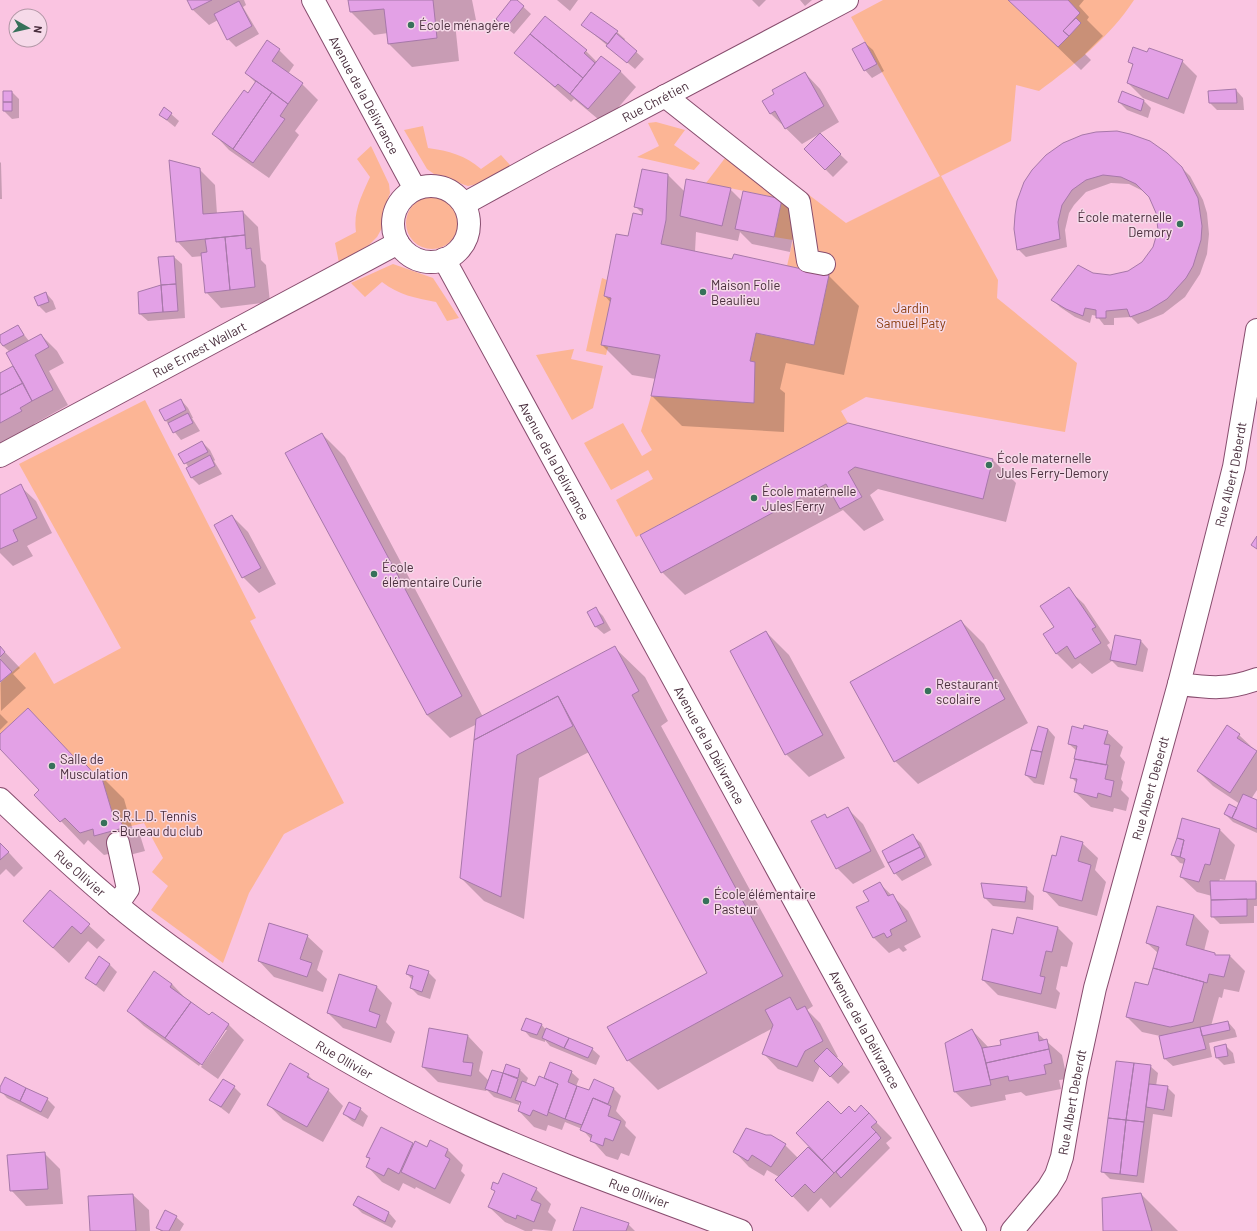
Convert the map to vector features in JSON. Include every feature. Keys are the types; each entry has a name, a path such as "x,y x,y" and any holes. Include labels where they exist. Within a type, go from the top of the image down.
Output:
{"street":[{"name":"Avenue de la Délivrance","path":"313,0 415,189"},
{"name":"Rue Chrétien","path":"464,204 847,0"},
{"path":"665,96 799,202 808,261 824,264"},
{"path":"426,186 437,186 457,196 464,204 468,217 466,236 464,242 456,253 444,259 424,261 414,258 398,243 394,231 393,219 404,196 415,189 426,186"},
{"name":"Rue Ernest Wallart","path":"0,456 398,243"},
{"name":"Avenue de la Délivrance","path":"444,259 975,1231"},
{"name":"Rue Albert Deberdt","path":"1012,1231 1048,1188 1056,1175 1062,1157 1076,1076 1095,988 1179,684 1234,467 1257,330"},
{"path":"1179,684 1222,688 1237,686 1257,679"},
{"name":"Rue Ollivier","path":"0,799 117,905 175,949 265,1012 329,1051 396,1089 467,1124 741,1231"},
{"path":"117,905 128,889 118,843"}],"green space":[{"name":"Jardin Samuel Paty","path":"883,0 1134,0 1114,26 1091,50 1039,91 1016,85 1011,141 941,176 998,280 997,298 1077,363 1065,432 866,397 841,411 848,423 636,537 616,500 653,479 648,470 611,490 584,443 623,423 642,456 652,450 641,431 651,396 754,403 755,363 750,361 756,333 814,345 829,275 787,266 793,240 774,237 782,199 706,183 738,141 846,223 940,176 851,17"},
{"path":"656,122 685,130 674,145 700,163 694,170 637,157 659,146 648,123"},
{"path":"423,126 428,148 456,154 469,160 481,169 501,155 511,166 478,184 468,186 445,176 434,174 427,169 404,130"},
{"path":"371,146 389,184 390,193 382,216 382,228 377,237 369,245 339,263 335,243 356,232 355,224 357,210 370,177 357,159"},
{"path":"427,197 437,197 451,204 458,218 458,228 451,242 437,249 427,249 417,245 410,238 406,228 406,218 410,208 417,201"},
{"path":"393,264 433,278 459,318 447,321 436,302 401,293 382,282 365,297 351,283"},
{"path":"602,278 607,280 604,296 611,298 602,345 608,347 606,355 586,351"},
{"path":"574,349 571,359 603,366 593,408 572,420 536,355"},
{"path":"145,400 256,618 250,621 344,803 284,834 249,893 223,963 151,910 168,886 152,872 163,858 144,823 123,828 117,811 112,812 101,775 98,778 77,755 74,757 28,708 0,734 0,683 35,652 54,684 121,648 19,464"}],"building":[{"path":"187,0 212,0 192,10"},
{"name":"École ménagère","path":"348,0 433,0 437,38 388,44 384,9 350,12"},
{"path":"511,0 517,0 524,6 506,28 496,19"},
{"path":"1008,0 1068,0 1080,13 1063,31 1069,36 1058,47"},
{"path":"239,1 252,26 227,40 214,14"},
{"path":"591,12 618,31 608,44 581,25"},
{"path":"545,16 587,50 584,53 595,63 583,78 530,34"},
{"path":"1076,18 1081,23 1069,36 1063,31"},
{"path":"616,33 637,51 627,63 606,46"},
{"path":"530,34 583,78 570,94 558,84 555,87 514,53"},
{"path":"267,40 280,49 272,61 303,83 288,104 245,73"},
{"path":"865,42 877,64 864,71 852,49"},
{"path":"1133,47 1147,52 1149,48 1183,60 1168,99 1127,83 1133,64 1128,62"},
{"path":"601,56 621,71 588,109 570,94"},
{"path":"805,72 824,106 785,129 775,111 770,114 762,101 774,94 772,90"},
{"path":"256,81 272,92 233,149 212,134 244,90 248,93"},
{"path":"1236,89 1237,103 1209,103 1208,91"},
{"path":"3,91 12,91 12,102 3,102"},
{"path":"1122,91 1144,100 1141,111 1118,102"},
{"path":"272,92 288,104 280,116 285,119 253,163 233,149"},
{"path":"3,102 12,102 12,111 3,111"},
{"path":"164,107 172,113 167,120 159,115"},
{"name":"École maternelle Demory","path":"1117,131 1150,141 1167,153 1182,167 1198,198 1202,226 1201,240 1193,266 1186,278 1167,299 1149,310 1130,317 1127,309 1106,311 1106,318 1096,318 1096,310 1085,308 1083,316 1066,309 1051,300 1078,265 1093,273 1110,275 1128,271 1142,262 1153,247 1158,230 1156,213 1149,197 1136,184 1121,177 1103,175 1086,180 1072,190 1062,205 1058,222 1060,239 1017,250 1014,229 1015,215 1017,201 1024,182 1032,170 1046,155 1063,143 1082,135 1096,132"},
{"path":"820,133 841,154 825,170 804,149"},
{"path":"169,160 200,168 203,214 243,211 245,235 176,242"},
{"path":"642,169 668,174 666,220 661,244 732,259 734,254 829,275 814,345 756,333 750,361 755,362 754,403 651,396 660,355 601,345 611,298 604,296 616,234 628,236 633,213 642,215 643,209 634,207"},
{"path":"686,179 731,188 722,226 680,216"},
{"path":"743,191 782,199 774,237 735,229"},
{"path":"245,235 246,249 251,248 255,287 230,290 225,237"},
{"path":"225,237 230,290 205,293 201,253 207,252 205,239"},
{"path":"174,256 176,284 161,285 158,257"},
{"path":"176,284 178,311 163,312 161,285"},
{"path":"161,285 163,312 139,314 138,292"},
{"path":"46,292 49,302 38,306 34,297"},
{"path":"18,325 24,335 3,346 0,342 0,335"},
{"path":"41,334 49,347 35,355 53,390 32,401 6,353"},
{"path":"13,366 23,383 0,395 0,373"},
{"path":"23,383 32,401 20,408 22,411 0,423 0,395"},
{"path":"181,399 186,410 165,421 159,410"},
{"path":"188,413 193,423 173,433 168,423"},
{"name":"École maternelle Jules Ferry","path":"848,423 993,459 983,499 855,467 848,472 862,497 840,509 826,484 661,573 640,535"},
{"name":"École élémentaire Curie","path":"322,433 462,696 427,715 285,453"},
{"path":"202,441 208,452 184,464 178,454"},
{"path":"210,455 215,466 191,478 186,468"},
{"path":"21,484 37,518 13,530 18,541 0,549 0,495"},
{"path":"232,515 261,568 242,578 214,525"},
{"path":"1257,536 1257,549 1251,545"},
{"path":"1069,587 1096,627 1092,629 1101,643 1075,659 1067,646 1056,654 1043,634 1054,627 1040,606"},
{"path":"596,607 604,623 595,627 587,612"},
{"name":"Restaurant scolaire","path":"961,620 1005,699 894,762 850,682"},
{"path":"766,631 823,735 785,755 730,651"},
{"path":"1115,635 1141,640 1136,665 1110,660"},
{"path":"0,646 5,652 0,657"},
{"name":"École élémentaire Pasteur","path":"615,646 639,691 632,695 783,976 627,1061 607,1027 707,973 558,696 474,740 476,719"},
{"path":"0,659 12,672 0,682"},
{"path":"558,696 573,726 517,755 501,897 460,878 474,740"},
{"name":"Salle de Musculation","path":"28,708 74,757 77,755 98,778 101,775 112,812 117,811 123,828 94,836 93,829 80,833 65,818 60,822 34,795 39,790 0,749 0,734"},
{"path":"1084,725 1108,731 1104,744 1110,745 1106,765 1074,759 1077,746 1068,744 1072,726 1083,729"},
{"path":"1227,725 1240,734 1237,738 1257,751 1230,793 1197,771"},
{"path":"1038,726 1048,729 1042,752 1031,750"},
{"path":"1031,750 1042,752 1036,778 1025,775"},
{"path":"1075,759 1108,765 1105,779 1114,781 1111,797 1098,793 1097,798 1074,792 1077,779 1070,778"},
{"path":"1243,794 1257,800 1257,829 1232,818"},
{"path":"1229,804 1237,808 1232,818 1224,814"},
{"path":"848,807 871,851 836,869 811,821 825,814 827,818"},
{"path":"1182,818 1220,829 1210,865 1205,864 1199,882 1180,877 1185,859 1180,857 1184,840 1177,838"},
{"path":"913,834 920,847 888,863 882,851"},
{"path":"1061,836 1083,842 1078,861 1091,865 1082,901 1043,891 1052,855 1056,856"},
{"path":"1177,838 1184,840 1180,857 1171,855"},
{"path":"0,843 9,852 0,860"},
{"path":"920,847 925,857 894,874 888,863"},
{"path":"1210,881 1256,881 1256,899 1211,900"},
{"path":"880,882 888,896 893,894 907,921 890,930 892,935 887,938 884,933 873,938 856,907 869,901 863,891"},
{"path":"981,883 1027,887 1025,902 984,898"},
{"path":"50,890 90,924 81,934 72,926 53,948 23,921"},
{"path":"1247,899 1247,916 1211,917 1211,900"},
{"path":"1157,906 1194,915 1186,945 1215,953 1215,955 1230,955 1224,977 1209,974 1207,983 1153,968 1159,947 1146,943"},
{"path":"1017,917 1058,927 1052,952 1046,951 1040,976 1045,977 1041,994 982,980 992,929 1013,934"},
{"path":"269,923 308,935 300,959 312,963 307,977 258,961"},
{"path":"99,956 110,964 96,985 85,978"},
{"path":"409,965 429,971 422,992 410,988 413,976 406,974"},
{"path":"1153,968 1204,982 1193,1022 1170,1027 1126,1017 1135,982 1148,985"},
{"path":"154,971 172,984 170,987 191,1002 165,1038 127,1011"},
{"path":"339,974 377,986 369,1011 380,1015 376,1028 327,1013"},
{"path":"790,997 797,1010 805,1006 823,1041 805,1051 797,1067 762,1054 773,1025 765,1010"},
{"path":"191,1002 209,1015 212,1012 229,1024 202,1065 165,1038"},
{"path":"526,1018 542,1024 537,1035 521,1030"},
{"path":"1228,1021 1230,1030 1202,1036 1200,1027"},
{"path":"1200,1027 1206,1049 1164,1059 1159,1036"},
{"path":"429,1028 468,1035 463,1062 473,1063 471,1076 422,1067"},
{"path":"546,1028 569,1038 564,1048 542,1038"},
{"path":"972,1029 982,1048 991,1085 954,1092 945,1043"},
{"path":"1038,1032 1039,1041 1047,1039 1049,1049 986,1063 982,1048 1001,1045 1000,1040"},
{"path":"569,1038 593,1048 588,1058 564,1048"},
{"path":"1226,1044 1228,1056 1216,1058 1214,1047"},
{"path":"827,1048 843,1064 830,1077 814,1061"},
{"path":"1049,1049 1052,1063 1044,1065 1046,1074 1009,1081 1008,1076 990,1080 986,1063"},
{"path":"1116,1061 1134,1063 1126,1120 1108,1118"},
{"path":"550,1062 572,1071 568,1082 577,1086 565,1119 548,1112 558,1084 544,1078"},
{"path":"290,1063 309,1074 307,1077 329,1089 307,1127 267,1105"},
{"path":"1134,1063 1151,1065 1144,1122 1126,1120"},
{"path":"506,1064 520,1069 518,1078 503,1073"},
{"path":"492,1070 503,1073 497,1093 485,1089"},
{"path":"503,1073 518,1079 511,1098 497,1093"},
{"path":"539,1076 558,1084 547,1116 533,1110 530,1116 518,1111 521,1102 515,1100 522,1081 535,1086"},
{"path":"5,1077 26,1088 20,1101 0,1092 0,1087"},
{"path":"223,1079 235,1086 221,1107 209,1100"},
{"path":"594,1079 614,1088 608,1104 593,1098 582,1125 565,1119 577,1086 589,1090"},
{"path":"1149,1084 1168,1086 1164,1110 1146,1107"},
{"path":"26,1088 48,1098 41,1112 20,1101"},
{"path":"593,1098 611,1106 608,1116 621,1121 613,1141 605,1138 603,1146 590,1141 592,1135 580,1130"},
{"path":"828,1101 841,1114 849,1106 855,1112 861,1105 869,1113 822,1160 796,1133"},
{"path":"349,1102 361,1108 355,1120 343,1114"},
{"path":"869,1113 877,1122 871,1127 876,1132 834,1173 822,1160"},
{"path":"1108,1118 1126,1120 1120,1174 1101,1172"},
{"path":"1126,1120 1144,1122 1137,1176 1120,1174"},
{"path":"381,1127 413,1143 399,1174 388,1168 384,1176 366,1167 370,1158 366,1157"},
{"path":"746,1128 766,1135 771,1135 786,1144 771,1167 752,1155 748,1161 733,1152"},
{"path":"876,1132 881,1138 841,1178 836,1172"},
{"path":"430,1140 448,1149 445,1156 450,1159 435,1189 401,1172 415,1141 427,1147"},
{"path":"808,1147 834,1173 814,1193 805,1184 792,1197 775,1180"},
{"path":"45,1152 48,1189 10,1191 7,1155"},
{"path":"503,1173 537,1188 531,1200 541,1204 534,1222 517,1215 516,1219 488,1207 495,1191 491,1189 493,1182 498,1184"},
{"path":"1141,1193 1152,1231 1103,1231 1102,1198"},
{"path":"133,1194 136,1231 90,1231 88,1196"},
{"path":"358,1196 389,1212 385,1222 353,1205"},
{"path":"581,1207 629,1223 626,1231 573,1231"},
{"path":"165,1210 177,1216 169,1231 163,1231 156,1228"}],"place":[{"name":"École ménagère","path":"411,25"},
{"name":"École maternelle Demory","path":"1180,224"},
{"name":"Maison Folie Beaulieu","path":"703,292"},
{"name":"École maternelle Jules Ferry-Demory","path":"989,465"},
{"name":"École maternelle Jules Ferry","path":"754,498"},
{"name":"École élémentaire Curie","path":"374,574"},
{"name":"Restaurant scolaire","path":"928,691"},
{"name":"Salle de Musculation","path":"52,766"},
{"name":"S.R.L.D. Tennis - Bureau du club","path":"104,823"},
{"name":"École élémentaire Pasteur","path":"706,901"}]}
